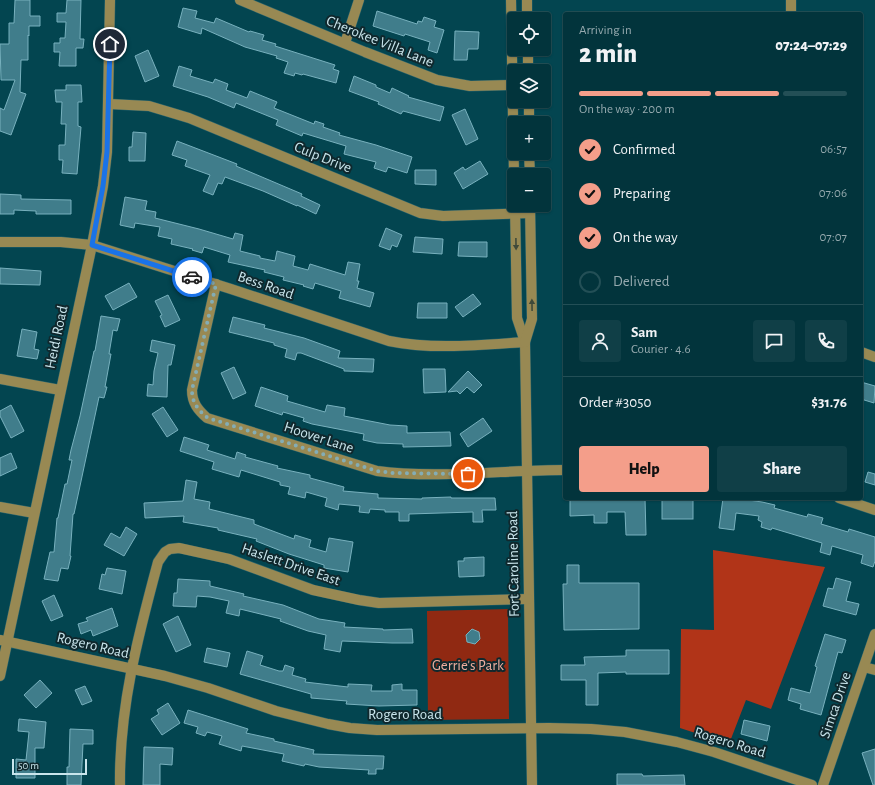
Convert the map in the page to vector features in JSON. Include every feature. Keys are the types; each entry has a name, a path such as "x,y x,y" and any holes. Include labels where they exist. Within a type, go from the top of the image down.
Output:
{"street":[{"name":"Heidi Road","path":"0,676 3,641 34,513 92,245 103,186 107,152 109,104 110,0"},
{"name":"Cherokee Villa Lane","path":"240,0 345,43 447,82 470,86 507,85"},
{"path":"345,43 359,0"},
{"path":"511,0 513,64"},
{"path":"527,0 527,12"},
{"path":"790,0 791,12"},
{"name":"Culp Drive","path":"109,104 149,106 189,118 420,213 443,216 507,210"},
{"path":"513,108 514,168"},
{"name":"Fort Caroline Road","path":"515,212 517,318 525,342"},
{"name":"Fort Caroline Road","path":"530,212 532,319 525,342 532,785"},
{"name":"Bess Road","path":"0,242 61,242 92,245 400,344 466,346 525,342"},
{"name":"Hoover Lane","path":"216,284 192,390 192,396 196,407 208,418 377,471 393,473 468,474 526,470 563,470"},
{"path":"863,353 875,357"},
{"path":"0,379 60,390"},
{"path":"845,500 875,510"},
{"path":"0,507 34,513"},
{"name":"Haslett Drive East","path":"131,669 158,562 165,552 170,549 179,548 229,559 314,590 379,603 528,599"},
{"name":"Simca Drive","path":"823,785 875,634"},
{"name":"Rogero Road","path":"3,641 131,669 208,688 276,711 350,728 377,730 531,728 591,730 651,736 714,752 812,785"},
{"path":"864,667 875,670"},
{"path":"120,785 122,723 131,669"}],"green space":[{"name":"Gerrie's Park","path":"508,609 509,719 428,720 427,611"}],"shaded area":[{"path":"713,550 825,567 771,709 746,700 729,744 680,728 681,629 714,630"}],"building":[{"path":"15,0 30,0 30,16 40,16 40,26 29,26 28,60 21,60 20,92 26,94 11,135 0,131 0,108 4,110 15,80 1,80 0,44 9,44 9,23 14,23"},
{"path":"67,0 81,0 80,39 84,39 83,48 76,48 76,66 59,66 60,52 54,52 54,43 60,43 60,38 65,38 66,22 57,22 57,13 66,13"},
{"path":"183,8 197,11 195,18 214,23 216,18 249,32 264,35 262,40 276,44 275,46 335,65 333,69 339,71 336,83 303,74 295,73 294,76 284,73 288,62 276,58 277,56 245,47 202,28 201,34 178,27"},
{"path":"377,11 417,24 418,21 422,22 424,17 436,21 434,27 444,30 437,53 428,50 430,42 405,34 404,36 373,26"},
{"path":"455,31 479,32 478,49 468,49 467,60 454,60"},
{"path":"148,50 159,76 145,82 135,56"},
{"path":"179,66 192,70 190,76 213,83 215,79 228,84 226,90 247,98 250,91 277,102 274,108 314,124 315,121 324,124 323,127 340,133 339,135 412,157 407,173 388,167 386,172 374,168 376,162 344,154 346,146 303,133 302,136 276,125 278,120 236,103 234,108 208,97 173,86"},
{"path":"354,76 376,85 376,87 390,93 392,88 409,96 408,97 444,107 440,121 403,111 401,114 378,104 379,102 349,91"},
{"path":"66,85 81,85 82,102 78,102 78,126 81,127 77,174 62,173 63,160 59,160 59,145 65,145 66,124 61,124 62,102 56,102 55,90 66,90"},
{"path":"465,109 478,139 466,145 452,115"},
{"path":"133,132 146,133 145,161 129,161 129,147 132,147"},
{"path":"177,141 237,164 236,166 302,194 301,196 320,205 316,214 263,191 225,177 222,184 218,183 213,195 203,191 210,175 185,166 187,160 172,155"},
{"path":"480,161 488,174 463,189 454,173 463,167 465,170"},
{"path":"415,170 436,170 436,185 415,184"},
{"path":"0,194 21,195 21,199 71,200 71,214 36,214 36,211 14,210 14,214 0,214"},
{"path":"125,197 147,201 145,210 156,212 155,218 233,239 235,233 243,235 240,251 260,256 260,258 275,261 277,251 295,256 293,266 308,270 310,264 345,275 348,262 360,264 357,288 374,293 370,307 339,298 341,291 315,283 313,289 303,286 304,285 283,280 284,277 264,272 265,270 228,262 230,255 204,247 202,253 192,250 193,249 171,244 172,239 158,236 160,227 135,223 134,228 120,225"},
{"path":"386,228 402,235 397,247 392,245 390,250 379,246"},
{"path":"415,237 443,239 442,254 413,252"},
{"path":"459,242 487,242 487,257 458,256"},
{"path":"0,268 41,271 40,285 0,284"},
{"path":"129,283 137,297 113,310 105,296"},
{"path":"473,294 481,304 463,317 455,307"},
{"path":"168,295 180,320 165,327 160,316 162,315 155,301"},
{"path":"418,303 447,303 447,318 417,318"},
{"path":"101,316 120,319 117,331 113,330 109,354 111,354 105,387 107,387 104,398 99,397 73,514 71,556 68,569 61,568 58,581 44,579 50,552 54,552 57,518 65,484 67,484 72,460 69,460 71,450 95,351"},
{"path":"233,317 265,325 264,328 304,338 340,351 338,358 374,359 373,372 344,371 344,369 301,353 297,353 295,360 285,357 287,349 274,345 274,343 229,332"},
{"path":"22,329 37,332 34,349 39,350 37,359 17,356"},
{"path":"152,340 175,345 171,365 168,365 167,397 147,396 148,384 153,385 158,353 150,351"},
{"path":"234,367 246,393 233,399 221,373"},
{"path":"423,369 445,369 446,392 424,393"},
{"path":"468,371 482,385 474,393 467,387 460,394 457,391 448,392"},
{"path":"863,383 875,386 874,403 863,400"},
{"path":"261,387 288,396 287,401 325,412 327,405 345,408 344,416 390,425 407,426 407,433 450,432 451,446 403,447 403,444 377,443 363,440 364,434 312,424 303,421 304,418 283,412 282,415 255,406"},
{"path":"11,405 24,431 11,438 0,416 0,411"},
{"path":"163,407 178,430 167,437 152,414"},
{"path":"483,418 492,431 468,447 460,434"},
{"path":"184,437 209,445 207,450 235,459 237,452 246,455 245,457 278,466 277,468 310,475 310,478 344,487 343,491 378,494 378,498 495,498 496,510 482,510 483,522 473,522 473,512 409,514 409,521 399,521 399,512 385,512 385,510 370,509 369,513 359,512 360,506 339,504 338,510 325,506 327,498 306,492 305,498 288,494 290,487 280,485 280,482 241,470 239,477 212,469 214,462 180,451"},
{"path":"11,453 17,468 0,476 0,458"},
{"path":"868,472 875,474 875,485 865,482"},
{"path":"186,480 197,482 194,499 210,502 209,509 254,520 254,524 294,539 295,535 311,540 309,547 326,552 329,538 353,542 348,572 324,568 324,565 289,554 256,541 257,539 218,530 218,528 183,522 184,516 145,518 144,503 183,501"},
{"path":"570,500 645,500 646,535 626,535 625,512 607,512 607,523 594,523 594,515 570,516"},
{"path":"662,500 693,500 693,519 662,519"},
{"path":"723,500 748,500 762,502 775,505 774,508 807,517 808,514 823,518 821,524 848,532 849,529 875,537 875,561 873,567 861,563 863,555 832,546 830,555 820,552 822,543 772,528 771,530 761,527 762,522 758,520 759,516 736,513 734,530 719,528"},
{"path":"126,527 137,534 124,556 104,545 111,533 120,538"},
{"path":"484,557 484,576 459,577 458,561 464,561 464,558"},
{"path":"567,565 579,565 579,583 639,583 639,629 564,630 563,584 567,584"},
{"path":"107,568 126,571 122,594 99,589 102,574 105,575"},
{"path":"836,578 851,582 846,601 859,604 856,615 823,606 828,588 833,589"},
{"path":"178,579 210,581 210,586 244,594 243,596 283,605 319,619 345,623 344,627 383,630 412,629 413,643 342,641 340,652 324,649 326,635 308,631 280,621 281,619 240,609 239,616 226,613 229,601 197,596 196,607 173,606 174,593 177,593"},
{"path":"54,595 63,616 51,621 42,601"},
{"path":"112,608 118,626 93,636 91,630 81,634 78,624 88,621 86,618"},
{"path":"178,616 191,645 176,652 163,624"},
{"path":"472,629 479,632 480,639 475,644 467,642 466,635"},
{"path":"825,634 846,640 842,653 838,652 821,715 800,709 801,704 788,700 791,688 810,693 817,667 815,666"},
{"path":"207,648 230,653 227,667 204,662"},
{"path":"626,650 669,650 669,674 626,674 626,672 598,673 598,705 586,705 586,680 561,680 561,665 585,665 584,657 626,656"},
{"path":"247,651 263,656 260,665 279,671 283,671 285,665 294,668 292,675 306,679 305,682 348,687 348,684 372,685 371,691 392,691 392,685 402,684 402,690 417,690 417,705 379,706 346,704 347,701 311,698 311,694 240,674"},
{"path":"40,680 52,693 36,708 24,695"},
{"path":"85,686 92,701 82,705 75,690"},
{"path":"168,703 180,723 162,735 151,719 159,714 157,710"},
{"path":"188,710 248,729 246,733 314,750 313,754 384,756 383,769 376,769 376,774 368,774 369,770 319,767 305,764 304,766 282,761 284,754 242,746 241,751 219,744 222,736 207,732 205,736 196,733 198,727 184,723"},
{"path":"19,719 46,722 44,748 35,748 35,778 16,778 16,759 26,760 29,732 18,731"},
{"path":"744,720 770,726 767,741 741,734"},
{"path":"70,729 93,730 93,744 83,744 81,785 67,785"},
{"path":"144,747 173,748 172,765 160,764 160,785 143,785"},
{"path":"875,749 875,785 873,785 862,753"},
{"path":"617,774 642,774 643,776 684,775 685,785 617,785"}],"way so far":[{"path":"192,277 216,284 192,390 192,396 196,407 208,418 377,471 393,473 468,474"}],"route":[{"path":"110,44 107,152 103,186 92,245 192,277"}]}
